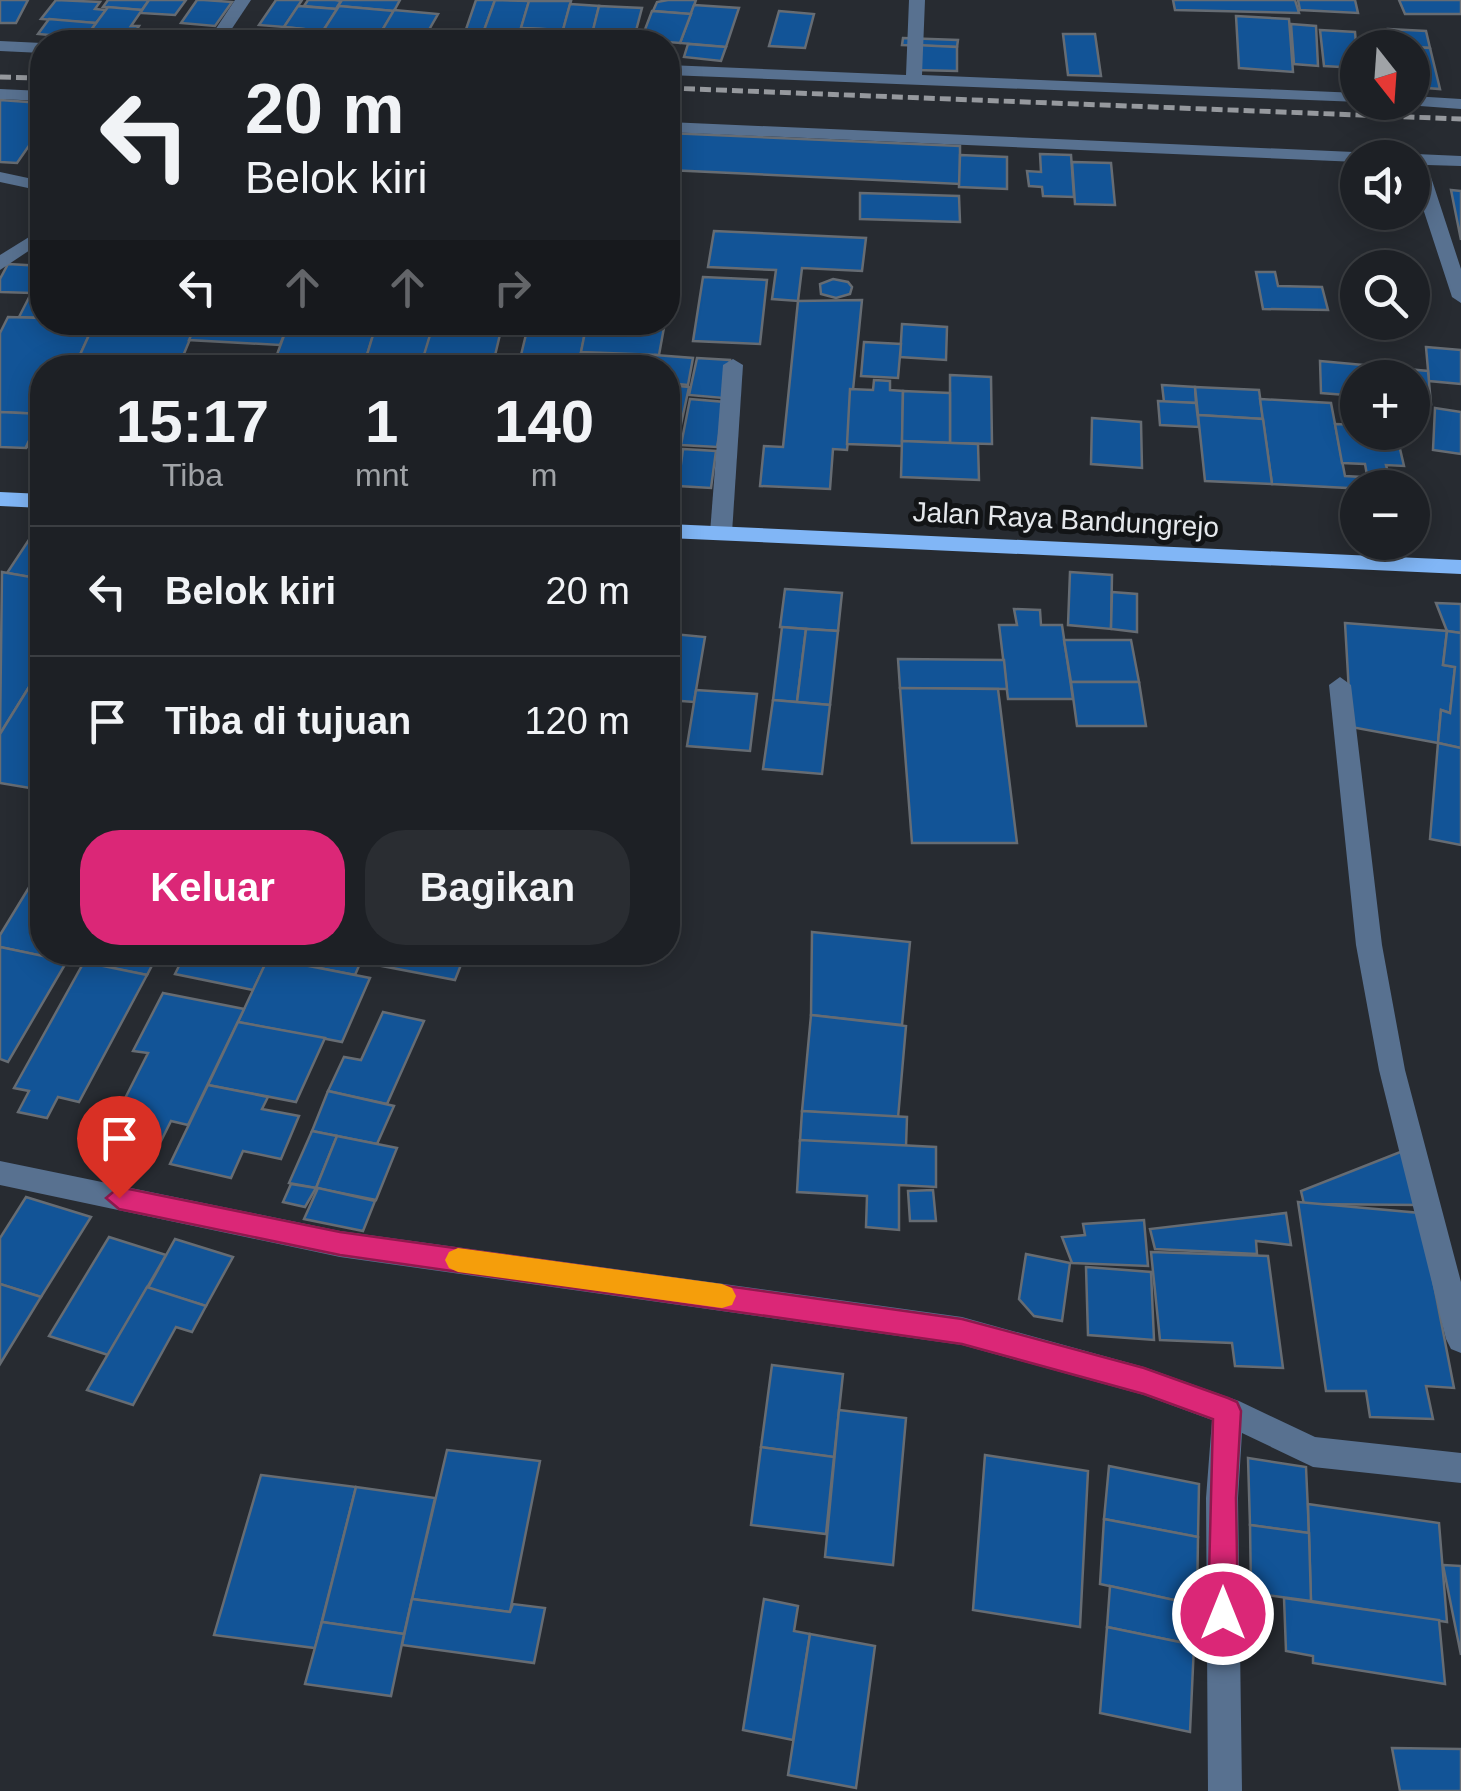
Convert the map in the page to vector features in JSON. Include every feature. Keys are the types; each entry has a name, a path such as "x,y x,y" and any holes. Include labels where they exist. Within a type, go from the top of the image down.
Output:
{"main road":[{"path":"0,499 30,500"},
{"name":"Jalan Raya Bandungrejo","path":"680,531 1461,567"}],"street":[{"path":"223,30 243,0"},
{"path":"914,81 917,0"},
{"path":"0,46 30,47"},
{"path":"680,71 1340,97"},
{"path":"0,94 30,95"},
{"path":"1430,102 1461,104"},
{"path":"680,128 1340,156"},
{"path":"1430,159 1461,160"},
{"path":"0,177 30,183"},
{"path":"1430,206 1461,297"},
{"path":"0,264 30,243"},
{"path":"721,533 732,366"},
{"path":"1340,685 1368,945 1392,1070 1461,1339"},
{"path":"0,1173 340,1244 962,1332 1144,1381 1228,1411 1314,1452 1461,1468"},
{"path":"1225,1791 1222,1498 1228,1411"}],"building":[{"path":"0,0 28,0 16,23 0,23"},
{"path":"56,0 100,2 95,9 106,10 96,23 41,19"},
{"path":"108,0 149,0 142,10 103,7"},
{"path":"149,0 186,0 175,15 140,13"},
{"path":"197,0 232,2 215,26 181,23"},
{"path":"276,0 302,0 284,27 259,25"},
{"path":"308,0 341,1 336,9 304,6"},
{"path":"342,0 400,0 394,11 338,6"},
{"path":"476,0 495,0 484,30 466,30"},
{"path":"495,0 529,1 520,30 484,30"},
{"path":"696,0 691,14 653,11 657,2"},
{"path":"1173,0 1295,0 1299,13 1175,10"},
{"path":"1298,0 1355,0 1358,13 1300,10"},
{"path":"1399,0 1461,0 1461,14 1405,14"},
{"path":"529,1 571,1 563,30 521,28"},
{"path":"570,4 599,6 593,30 563,30"},
{"path":"694,5 739,8 726,47 680,43"},
{"path":"298,6 337,9 324,30 284,27"},
{"path":"339,6 394,11 382,30 324,30"},
{"path":"599,6 642,8 636,30 593,30"},
{"path":"108,7 142,10 131,26 139,26 136,30 91,30"},
{"path":"394,10 438,14 429,30 382,30"},
{"path":"652,11 691,14 680,43 680,30 645,30"},
{"path":"779,11 814,14 805,48 769,46"},
{"path":"1236,16 1289,19 1293,72 1239,68"},
{"path":"49,19 96,23 91,30 41,30"},
{"path":"1291,24 1316,26 1318,66 1294,64"},
{"path":"1320,30 1340,31 1340,67 1324,66"},
{"path":"1063,34 1095,34 1101,76 1068,75"},
{"path":"903,38 958,40 957,47 902,45"},
{"path":"688,44 726,47 721,61 684,57"},
{"path":"916,45 957,47 957,71 915,70"},
{"path":"1430,48 1440,89 1430,88"},
{"path":"0,100 30,102 30,144 17,163 0,162"},
{"path":"680,134 960,146 960,184 680,171"},
{"path":"1040,154 1071,155 1074,197 1043,196 1042,187 1029,186 1027,171 1041,172"},
{"path":"960,155 1007,157 1007,189 959,187"},
{"path":"1072,162 1111,163 1115,205 1075,204"},
{"path":"1451,190 1461,191 1461,240"},
{"path":"860,193 959,196 960,222 860,219"},
{"path":"714,231 866,238 862,271 802,268 798,301 772,299 776,270 708,267"},
{"path":"8,264 30,265 30,293 0,292 0,279"},
{"path":"1256,272 1275,272 1278,286 1322,287 1328,310 1263,309"},
{"path":"703,277 767,280 760,344 693,341"},
{"path":"833,279 848,282 852,287 850,294 836,298 821,294 820,284"},
{"path":"30,295 30,317 19,317"},
{"path":"862,300 847,450 833,449 830,489 760,486 764,446 783,447 798,301"},
{"path":"8,317 30,318 30,335 89,335 80,355 30,355 30,413 0,412 0,333"},
{"path":"902,324 947,327 946,360 900,357"},
{"path":"89,335 192,335 183,355 80,355"},
{"path":"191,335 284,335 280,345 189,340"},
{"path":"284,335 373,335 367,355 277,355"},
{"path":"373,335 430,335 425,355 367,355"},
{"path":"430,335 500,335 495,355 424,355"},
{"path":"526,335 584,335 581,355 521,355"},
{"path":"584,335 663,335 659,355 581,352"},
{"path":"864,342 901,344 898,378 861,376"},
{"path":"1426,347 1461,350 1461,384 1430,381"},
{"path":"680,357 693,358 688,385 680,384"},
{"path":"697,358 730,360 723,398 689,395"},
{"path":"1320,361 1340,363 1340,395 1321,393"},
{"path":"950,375 991,377 992,444 950,443"},
{"path":"874,380 890,381 890,390 903,391 902,446 847,444 850,389 873,390"},
{"path":"1162,385 1195,387 1196,403 1164,402"},
{"path":"680,386 689,387 680,429"},
{"path":"1195,387 1259,390 1263,419 1198,415"},
{"path":"903,391 950,393 950,443 902,441"},
{"path":"690,399 725,402 717,447 681,445"},
{"path":"1260,399 1331,403 1344,470 1340,470 1340,488 1272,484"},
{"path":"1158,401 1196,403 1199,427 1160,425"},
{"path":"1435,408 1461,412 1461,454 1433,450"},
{"path":"0,412 30,413 26,448 0,447"},
{"path":"1198,415 1263,419 1272,484 1205,481"},
{"path":"1092,418 1141,422 1142,468 1091,464"},
{"path":"1335,424 1340,424 1340,450 1400,450 1404,466 1366,470 1365,464 1342,463"},
{"path":"902,441 978,444 979,480 901,477"},
{"path":"683,449 716,451 711,488 680,486"},
{"path":"30,538 30,577 7,573"},
{"path":"2,572 30,577 30,685 0,734"},
{"path":"1070,572 1112,575 1111,629 1068,625"},
{"path":"785,589 842,593 838,631 780,627"},
{"path":"1112,592 1137,594 1137,632 1111,629"},
{"path":"1436,603 1461,604 1461,633 1447,631"},
{"path":"1014,609 1040,610 1041,625 1062,625 1073,699 1008,699 999,625 1017,625"},
{"path":"1345,623 1447,631 1443,665 1455,667 1450,713 1441,710 1438,743 1351,727"},
{"path":"782,627 806,629 797,702 773,700"},
{"path":"806,629 838,631 830,705 797,702"},
{"path":"1447,631 1461,633 1461,748 1438,743 1441,710 1450,713 1455,667 1443,665"},
{"path":"680,635 705,637 694,702 680,701"},
{"path":"1064,640 1131,640 1139,682 1071,682"},
{"path":"898,659 1004,660 1007,689 900,688"},
{"path":"1071,682 1139,682 1146,726 1077,726"},
{"path":"30,685 30,788 0,783 0,734"},
{"path":"900,688 998,689 1017,843 912,843"},
{"path":"696,690 757,694 750,751 687,746"},
{"path":"773,700 830,705 822,774 763,769"},
{"path":"1438,743 1461,748 1461,845 1430,839"},
{"path":"30,886 30,953 0,947 0,935"},
{"path":"812,932 910,942 902,1025 811,1015"},
{"path":"0,947 30,953 30,965 65,965 8,1062 0,1059"},
{"path":"82,965 147,975 79,1102 58,1097 47,1118 18,1112 29,1091 14,1088"},
{"path":"96,965 152,965 147,975"},
{"path":"180,965 265,965 253,990 175,974"},
{"path":"265,965 304,965 370,978 342,1042 238,1022"},
{"path":"304,965 359,965 355,975"},
{"path":"377,965 461,965 455,980"},
{"path":"163,993 244,1009 188,1125 171,1121 161,1141 109,1130 148,1053 133,1051"},
{"path":"383,1012 424,1021 387,1104 328,1091 344,1057 361,1060"},
{"path":"811,1015 906,1026 898,1118 802,1111"},
{"path":"238,1022 325,1038 296,1102 208,1085"},
{"path":"208,1085 268,1097 262,1109 299,1116 281,1159 243,1151 231,1178 170,1164"},
{"path":"328,1091 394,1106 377,1144 312,1131"},
{"path":"802,1111 907,1117 906,1147 800,1141"},
{"path":"312,1131 337,1136 316,1188 289,1183"},
{"path":"337,1136 397,1148 376,1200 316,1188"},
{"path":"800,1140 936,1147 936,1187 899,1185 899,1230 866,1227 867,1196 797,1192"},
{"path":"1408,1149 1421,1205 1304,1204 1301,1191"},
{"path":"291,1184 316,1188 305,1207 283,1202"},
{"path":"318,1188 375,1201 363,1231 304,1219"},
{"path":"933,1190 936,1221 910,1221 908,1191"},
{"path":"26,1197 91,1217 41,1297 0,1284 0,1238"},
{"path":"1298,1202 1420,1213 1454,1388 1426,1386 1433,1419 1370,1417 1366,1391 1326,1391"},
{"path":"1286,1213 1291,1245 1256,1241 1257,1254 1155,1249 1150,1229"},
{"path":"1144,1220 1148,1266 1072,1263 1062,1237 1085,1235 1083,1224"},
{"path":"109,1237 166,1255 108,1355 49,1336"},
{"path":"175,1239 233,1257 206,1306 148,1288"},
{"path":"1151,1252 1268,1256 1283,1368 1235,1366 1232,1343 1160,1340"},
{"path":"1026,1254 1070,1263 1062,1321 1034,1316 1019,1299"},
{"path":"1086,1267 1151,1272 1154,1340 1088,1335"},
{"path":"0,1284 41,1297 0,1364"},
{"path":"147,1287 206,1306 192,1332 176,1327 133,1405 87,1390"},
{"path":"772,1365 843,1374 834,1457 761,1447"},
{"path":"839,1410 906,1418 893,1565 825,1557"},
{"path":"761,1447 834,1457 826,1534 751,1525"},
{"path":"447,1450 540,1461 510,1612 412,1599"},
{"path":"985,1455 1088,1471 1080,1627 973,1610"},
{"path":"1248,1458 1306,1467 1309,1533 1250,1525"},
{"path":"1109,1466 1199,1484 1198,1537 1104,1519"},
{"path":"261,1475 356,1487 315,1648 214,1635"},
{"path":"356,1487 435,1498 404,1634 322,1622"},
{"path":"1308,1504 1439,1523 1447,1622 1311,1601"},
{"path":"1104,1519 1198,1537 1197,1605 1100,1584"},
{"path":"1250,1525 1309,1533 1311,1601 1251,1593"},
{"path":"1443,1565 1461,1566 1461,1655"},
{"path":"1110,1586 1197,1605 1194,1645 1107,1627"},
{"path":"1284,1598 1439,1620 1445,1684 1313,1663 1313,1656 1286,1651"},
{"path":"412,1599 510,1612 513,1604 545,1608 534,1663 402,1645"},
{"path":"764,1599 798,1606 794,1631 810,1634 793,1740 743,1730"},
{"path":"322,1622 404,1634 391,1696 305,1684"},
{"path":"1107,1627 1194,1645 1190,1732 1100,1713"},
{"path":"810,1634 875,1646 856,1788 788,1775"},
{"path":"1392,1748 1461,1749 1461,1791 1400,1791"}],"railway":[{"path":"0,77 30,78"},
{"path":"680,88 1461,119"}],"slow traffic":[{"path":"458,1260 722,1296"}],"route":[{"path":"119,1198 340,1244 962,1332 1144,1381 1228,1411 1222,1498 1223,1614"}]}
